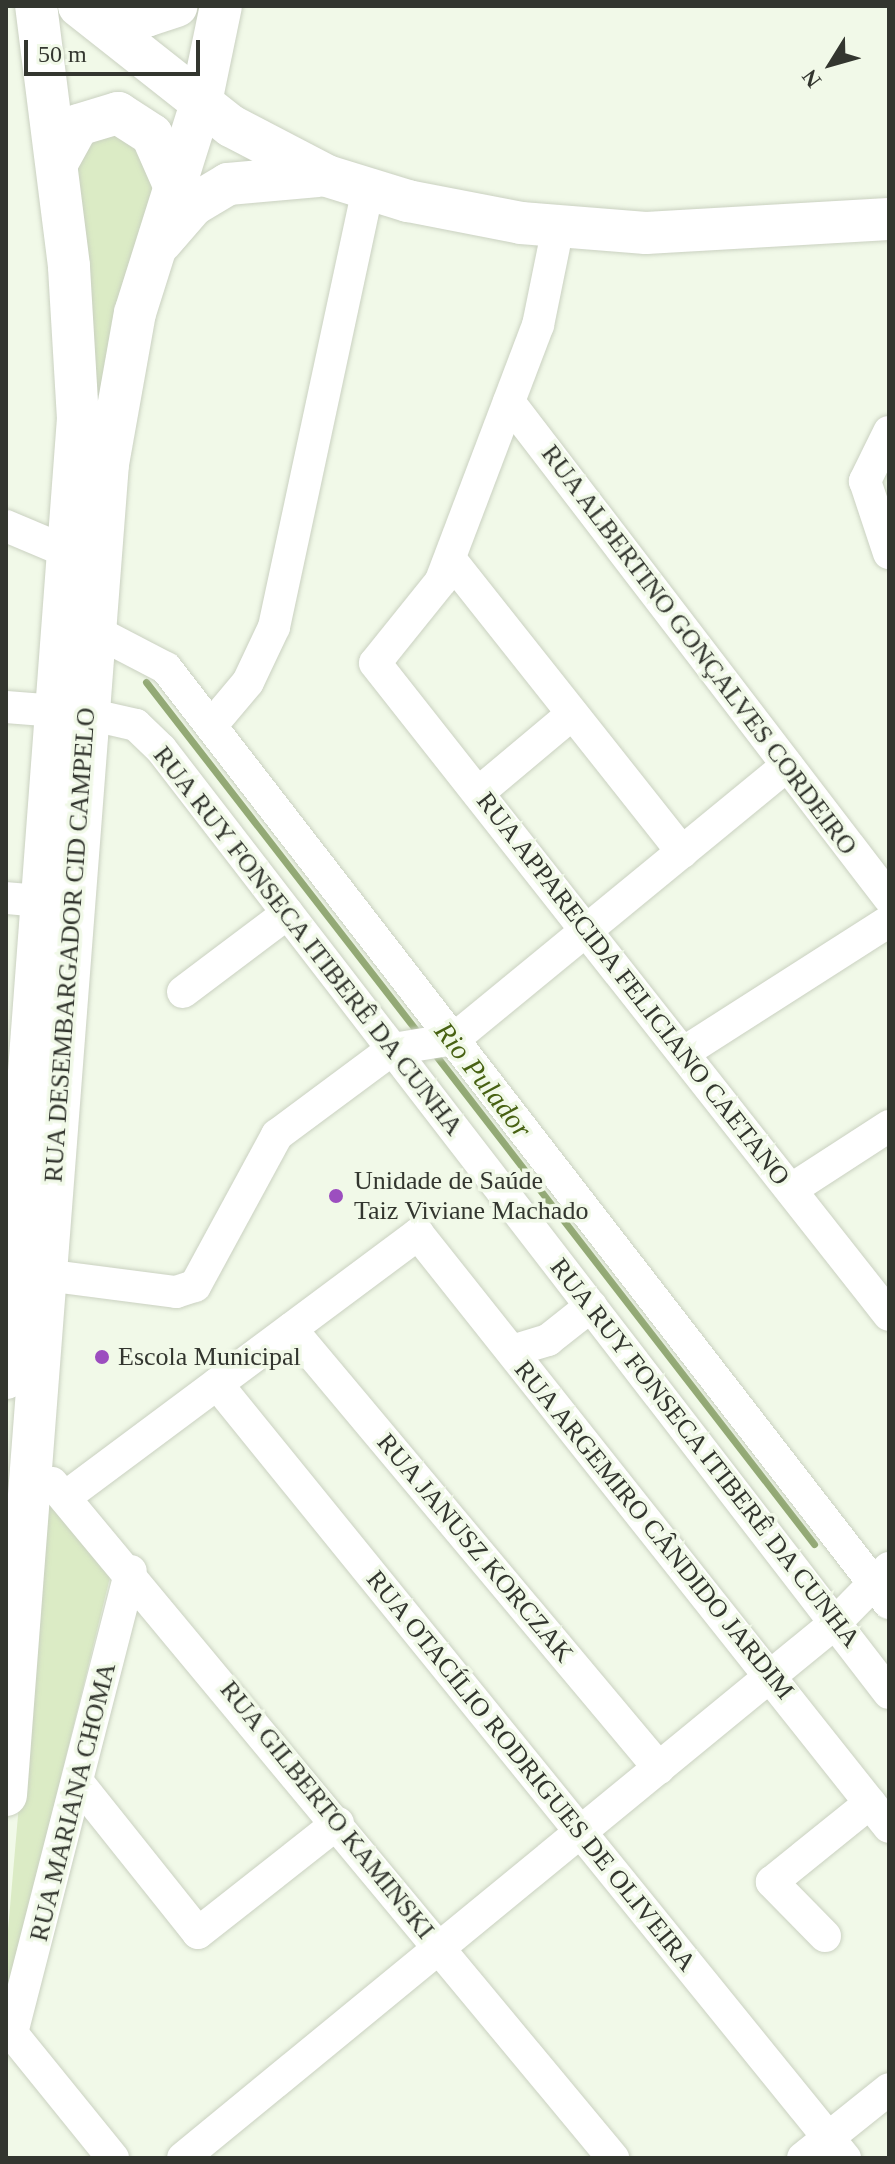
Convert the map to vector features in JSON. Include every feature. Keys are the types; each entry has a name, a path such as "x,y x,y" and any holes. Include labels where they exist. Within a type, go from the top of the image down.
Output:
{"main road":[{"path":"14,6 40,47"},
{"name":"RUA DESEMBARGADOR CID CAMPELO","path":"6,1378 22,1277 73,712 70,553 77,369 57,163 36,6"},
{"path":"79,6 200,107 327,176 368,190 558,227 694,232 889,219"},
{"path":"88,6 146,16 176,6"},
{"name":"RUA DESEMBARGADOR CID CAMPELO","path":"6,1795 20,1467 22,1277 17,1091 24,899 95,631 114,419 153,252 200,107 221,6"},
{"path":"57,163 78,125 118,113 152,135 174,185"},
{"path":"153,252 193,205 228,184 280,174 327,176"}],"street":[{"path":"211,726 248,682 274,627 368,190"},
{"path":"558,227 543,310 450,559 682,852"},
{"name":"RUA ALBERTINO GONÇALVES CORDEIRO","path":"509,402 889,898"},
{"path":"889,432 865,481 889,553"},
{"path":"6,526 70,553"},
{"name":"RUA APPARECIDA FELICIANO CAETANO","path":"450,559 432,599 375,663 686,1051 889,1315"},
{"name":"RUA RUY FONSECA ITIBERÊ DA CUNHA","path":"95,631 158,659 883,1584"},
{"name":"RUA RUY FONSECA ITIBERÊ DA CUNHA","path":"6,707 120,718 150,737 889,1693"},
{"path":"478,793 572,714"},
{"path":"22,1277 176,1292 195,1286 268,1145 393,1049 454,1039 787,765"},
{"path":"183,992 288,913"},
{"path":"686,1051 889,921"},
{"path":"792,1189 889,1126"},
{"name":"RUA ARGEMIRO CÂNDIDO JARDIM","path":"291,1329 418,1234 880,1815"},
{"path":"512,1351 548,1340 591,1306"},
{"path":"68,1495 291,1329"},
{"name":"RUA JANUSZ KORCZAK","path":"291,1329 659,1768"},
{"name":"RUA OTACÍLIO RODRIGUES DE OLIVEIRA","path":"217,1384 836,2148"},
{"name":"RUA GILBERTO KAMINSKI","path":"20,1467 68,1495 613,2158"},
{"name":"RUA MARIANA CHOMA","path":"9,2030 80,1785 131,1571"},
{"path":"183,2158 883,1584"},
{"path":"80,1785 198,1933 338,1823"},
{"path":"825,1936 772,1882 880,1815"},
{"path":"9,2030 113,2158"},
{"path":"803,2158 836,2148 889,2089"}],"green space":[{"path":"130,133 157,175 96,434 77,160 87,137"},
{"path":"47,1484 113,1565 6,2001 6,1953"}],"waterway":[{"name":"Rio Pulador","path":"146,682 419,1034"},
{"name":"Rio Pulador","path":"434,1053 814,1544"}],"place":[{"name":"Unidade de Saúde Taiz Viviane Machado","path":"336,1196"},
{"name":"Escola Municipal","path":"102,1357"}]}
